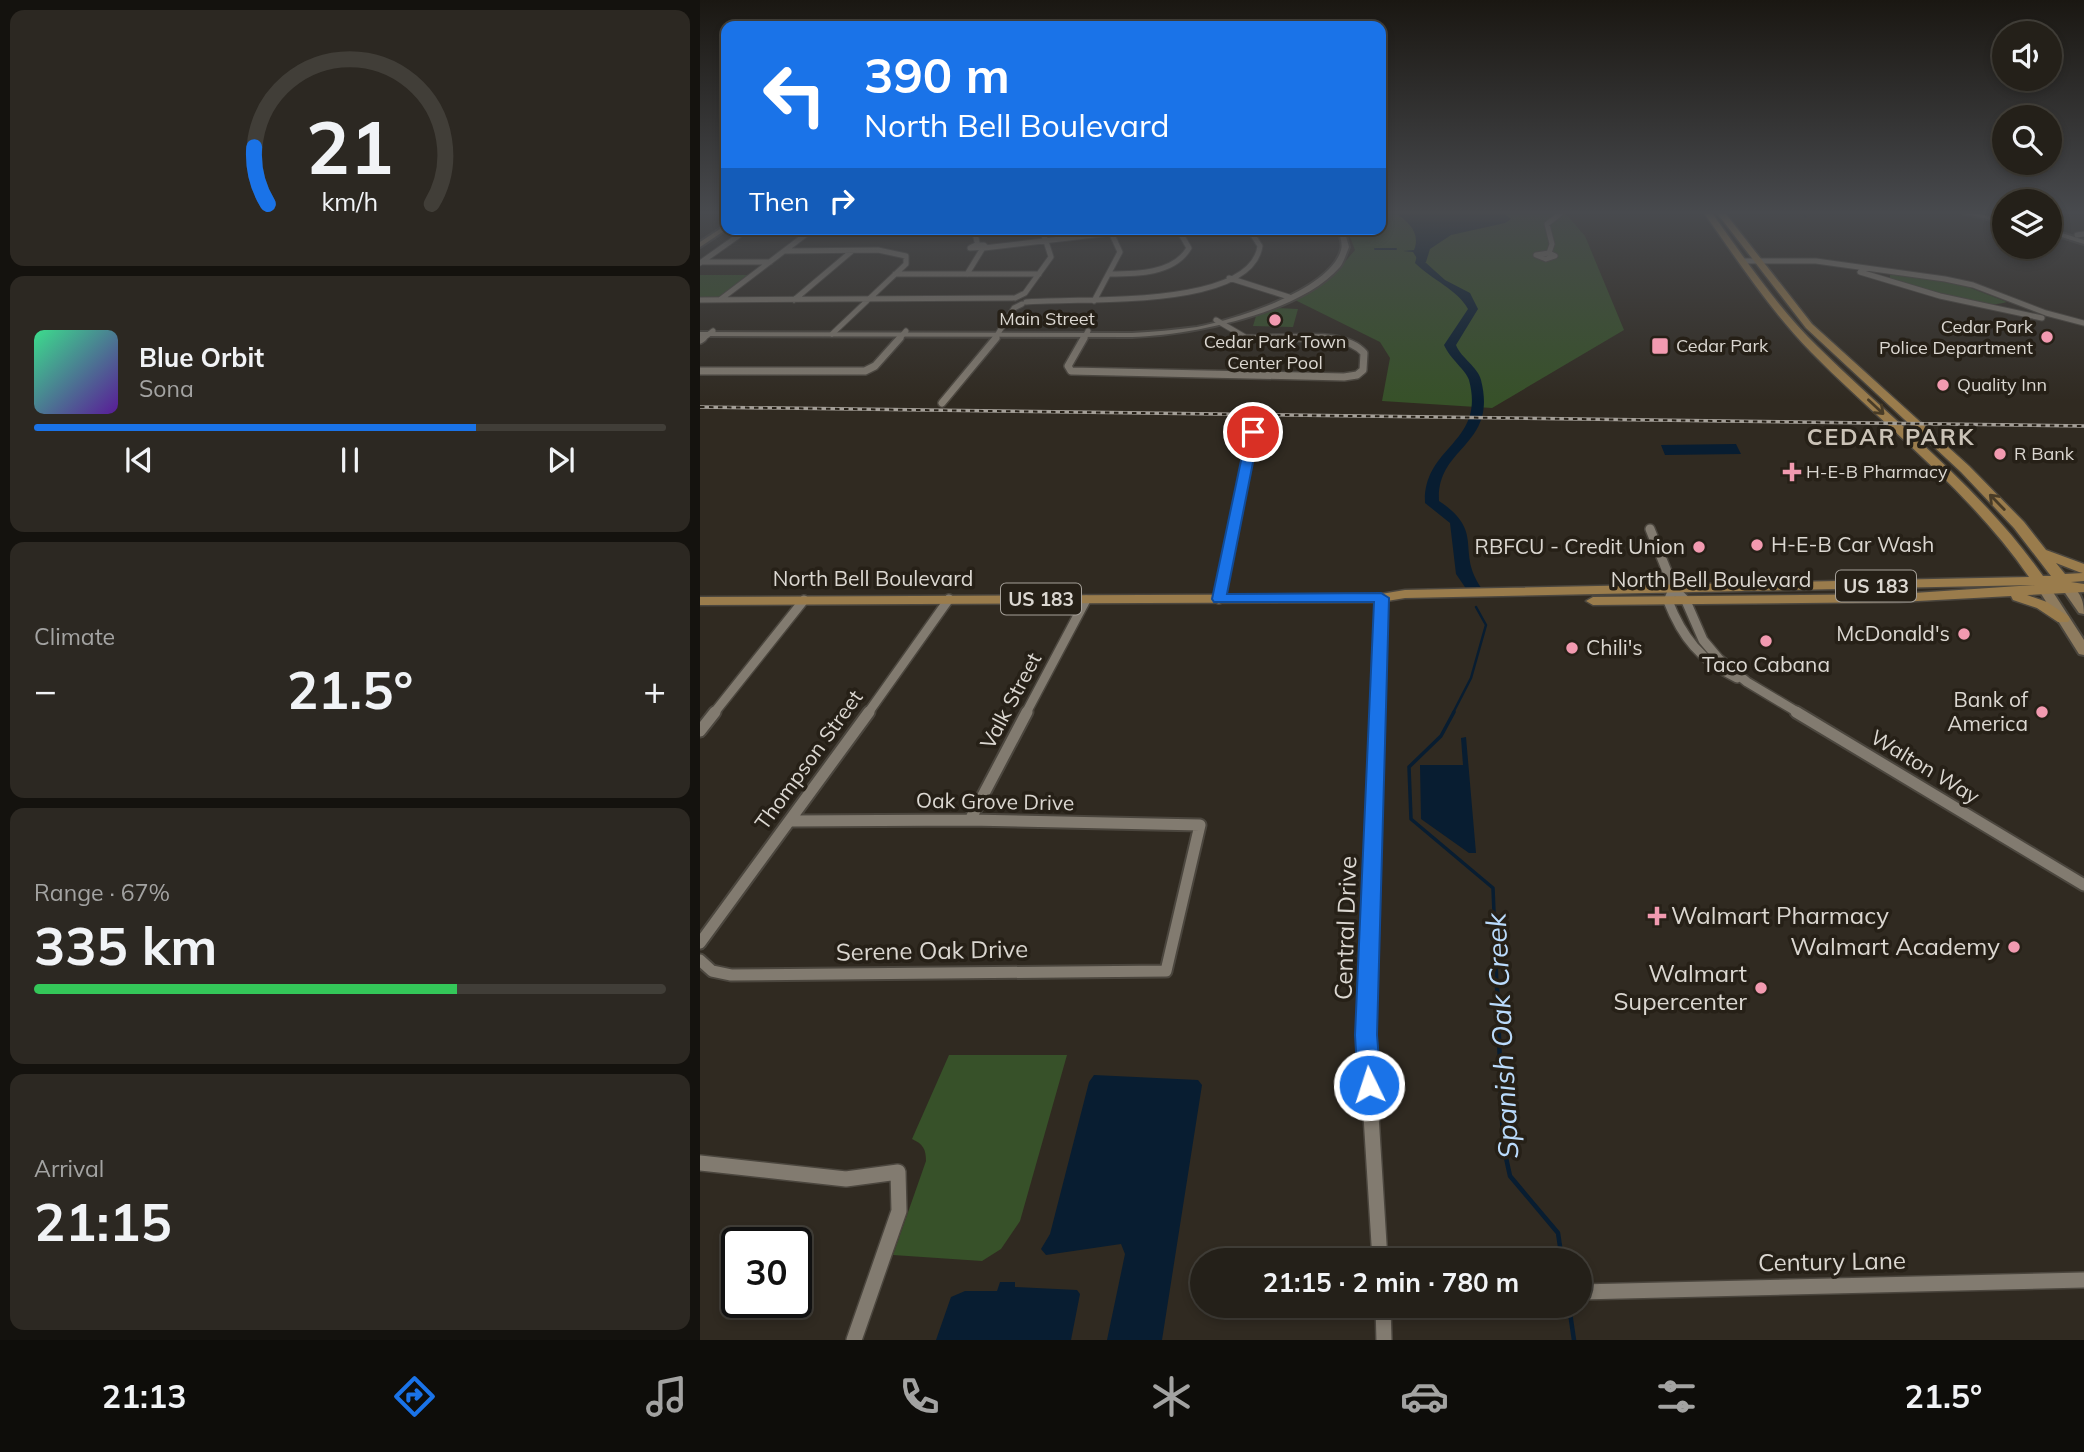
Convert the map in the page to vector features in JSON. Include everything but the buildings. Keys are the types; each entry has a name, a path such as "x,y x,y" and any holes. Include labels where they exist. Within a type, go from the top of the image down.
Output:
{"main road":[{"path":"1762,276 1792,327 1948,474 2014,546 2084,651"},
{"path":"1766,276 1809,326 1965,469 2072,586 2084,610"},
{"path":"1978,583 2009,578 2018,572 2014,546"},
{"path":"2041,552 2084,569"},
{"name":"North Bell Boulevard","path":"700,601 1381,598 1400,603 1978,583 2072,586 2084,577"},
{"name":"North Bell Boulevard","path":"1671,595 1686,601 1998,594 2042,587"},
{"path":"1998,594 2042,605 2063,620"}],"street":[{"path":"721,300 753,276"},
{"path":"794,300 823,276"},
{"path":"834,332 893,276"},
{"path":"1026,299 1038,276"},
{"path":"1094,300 1109,276"},
{"path":"700,300 1012,302 1026,299 1170,298 1232,276"},
{"name":"Main Street","path":"705,332 1165,333 1218,322 1286,296 1322,276"},
{"path":"1875,276 1940,296 2084,325"},
{"path":"1923,276 1963,282 2084,325"},
{"path":"1229,278 1286,296"},
{"path":"1012,302 1026,299"},
{"path":"942,403 993,342 1012,302"},
{"path":"1993,308 2016,303"},
{"path":"1087,333 1068,366 1074,372 1344,377 1357,375 1363,370 1364,354 1347,341 1252,338 1239,335 1218,322"},
{"path":"700,341 705,332"},
{"path":"700,371 857,372 875,366 904,333"},
{"path":"1219,599 1253,432"},
{"name":"Walton Way","path":"1650,529 1686,643 1717,670 1747,682"},
{"name":"Central Drive","path":"1380,1248 1366,1035 1381,598"},
{"name":"Thompson Street","path":"700,943 714,920 791,821 949,599"},
{"path":"700,731 804,600"},
{"name":"Valk Street","path":"970,820 1086,600"},
{"name":"Walton Way","path":"1686,601 1703,640 1719,659 1747,682 2084,885"},
{"name":"Oak Grove Drive","path":"791,821 970,820 1200,825 1166,971"},
{"name":"Serene Oak Drive","path":"701,961 712,971 731,975 1166,971"},
{"path":"700,1163 846,1179 898,1172 899,1211 853,1340"},
{"name":"Century Lane","path":"1592,1292 2084,1280"},
{"path":"1383,1318 1384,1340"}],"green space":[{"path":"700,276 748,276 719,298 700,298"},
{"path":"1333,276 1601,276 1624,330 1492,408 1382,401 1390,358 1380,342 1293,299"},
{"path":"1890,276 1908,276 1955,282 2007,302 1965,302 1890,278"},
{"name":"Cedar Park Town Center Pool","path":"1277,308 1298,309 1293,327 1253,326 1256,316"},
{"path":"949,1055 1067,1055 1020,1221 1001,1249 982,1261 893,1255 926,1161 923,1147 912,1139"}],"water":[{"path":"1736,444 1741,454 1665,455 1661,445"},
{"path":"1466,737 1476,853 1469,853 1421,819 1420,765 1463,765 1461,738"},
{"path":"1094,1075 1198,1080 1202,1085 1162,1340 1107,1340 1125,1254 1121,1244 1046,1255 1041,1249 1050,1234 1089,1082"},
{"path":"1000,1282 1015,1282 1015,1287 1077,1290 1080,1294 1071,1340 936,1340 951,1297 965,1291 997,1291"}],"waterway":[{"name":"Spanish Oak Creek","path":"1435,276 1466,295 1469,302"},
{"name":"Spanish Oak Creek","path":"1470,304 1473,309 1450,345 1454,356 1475,378 1477,417 1466,439 1441,464 1431,487 1432,503 1450,515 1458,525 1463,574 1475,590"},
{"name":"Spanish Oak Creek","path":"1453,713 1471,678 1486,625 1476,607"},
{"name":"Spanish Oak Creek","path":"1454,712 1441,736 1409,767 1411,819 1493,888 1497,987"},
{"name":"Spanish Oak Creek","path":"1497,985 1503,1144 1510,1176 1558,1233 1560,1248"},
{"name":"Spanish Oak Creek","path":"1571,1318 1574,1340"}],"railway":[{"path":"700,407 2084,426"}],"place":[{"name":"Cedar Park Town Center Pool","path":"1275,320"},
{"name":"Cedar Park Police Department","path":"2047,337"},
{"name":"Cedar Park","path":"1660,346"},
{"name":"Quality Inn","path":"1943,385"},
{"name":"R Bank","path":"2000,454"},
{"name":"H-E-B Pharmacy","path":"1792,472"},
{"name":"H-E-B Car Wash","path":"1757,545"},
{"name":"RBFCU - Credit Union","path":"1699,547"},
{"name":"McDonald's","path":"1964,634"},
{"name":"Taco Cabana","path":"1766,641"},
{"name":"Chili's","path":"1572,648"},
{"name":"Bank of America","path":"2042,712"},
{"name":"Walmart Pharmacy","path":"1657,916"},
{"name":"Walmart Academy","path":"2014,947"},
{"name":"Walmart Supercenter","path":"1761,988"}],"district":[{"name":"CEDAR PARK","path":"1891,437"}],"route":[{"path":"1253,432 1219,599 1381,598 1366,1035 1369,1085"}]}
